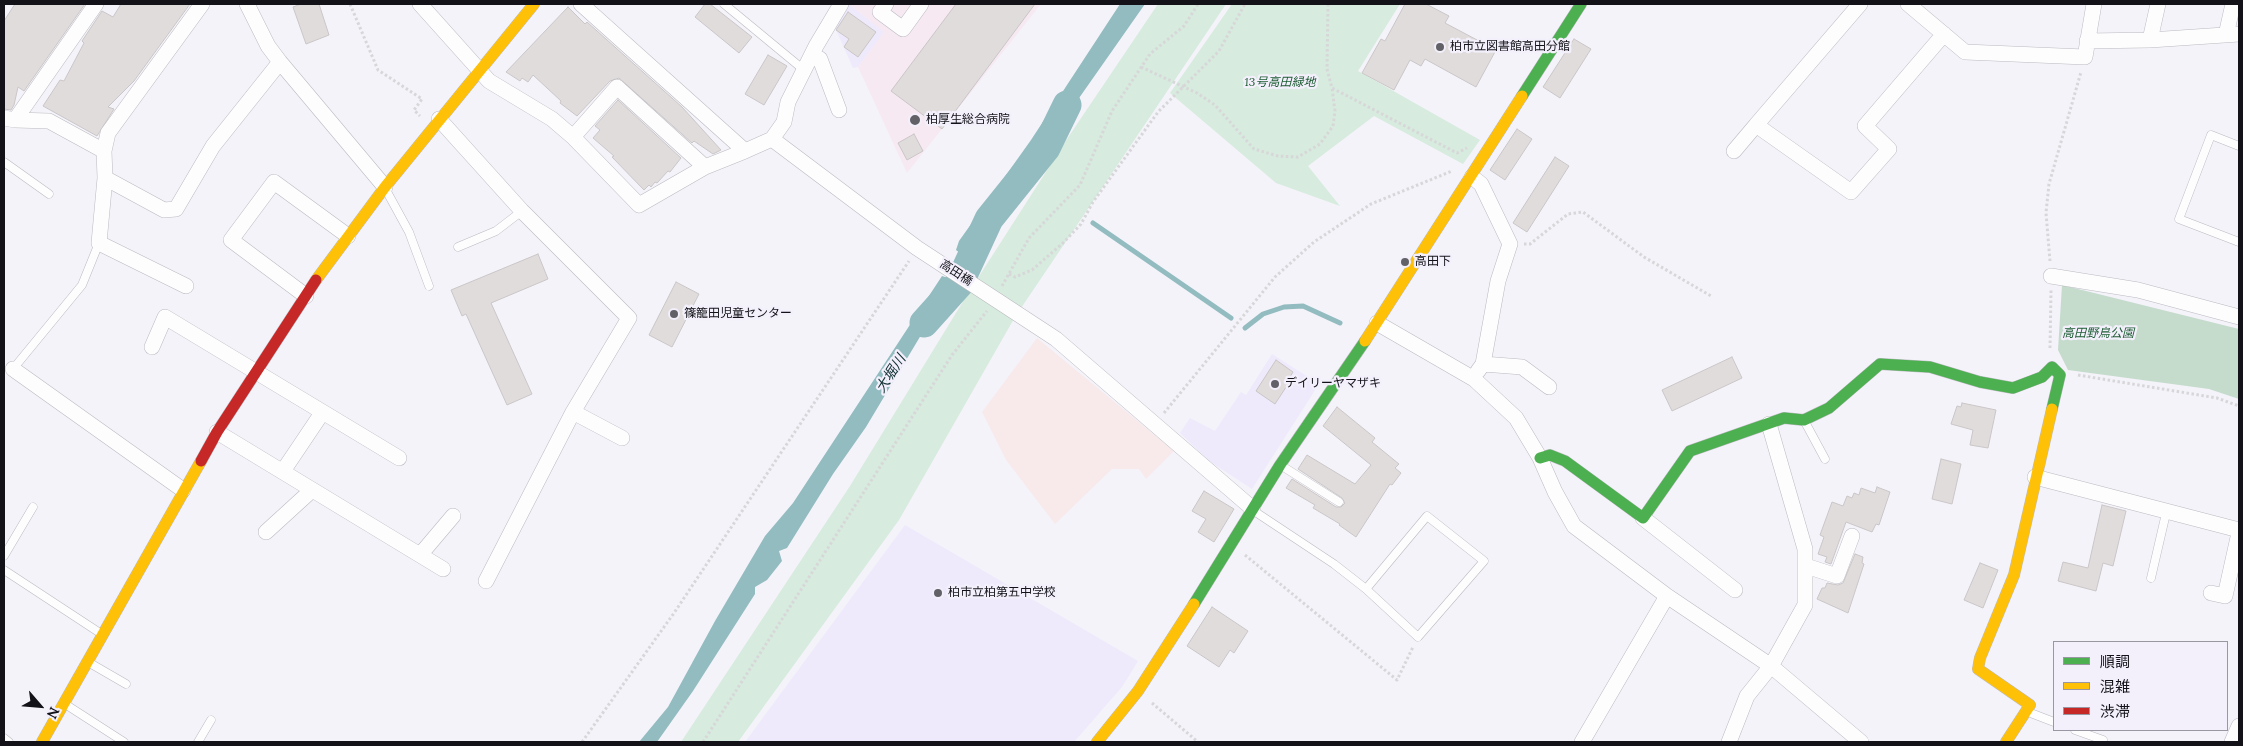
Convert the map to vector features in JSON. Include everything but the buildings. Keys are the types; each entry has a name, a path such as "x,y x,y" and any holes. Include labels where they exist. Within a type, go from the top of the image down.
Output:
{"street":[{"path":"9,119 96,4"},
{"path":"186,286 99,243 105,178 104,152 108,133 202,4"},
{"path":"247,4 268,46 280,62 385,187"},
{"path":"420,4 489,81 552,119 573,137 639,205 705,167 772,139 784,122 788,102 841,4"},
{"path":"42,742 217,432 306,296 385,187 534,4"},
{"path":"581,4 745,151"},
{"path":"886,4 880,12 903,29 921,4"},
{"path":"1098,742 1138,691 1280,465 1377,323 1581,4"},
{"path":"1734,151 1860,4"},
{"path":"1908,4 1965,52 2085,56 2094,4"},
{"path":"2150,40 2158,4"},
{"path":"2087,41 2150,40 2233,35 2233,4"},
{"path":"1756,125 1851,192 1889,149 1865,126 1944,34"},
{"path":"812,55 820,59 839,110"},
{"path":"105,178 164,210 176,209 213,146 280,62"},
{"path":"573,137 617,87 705,167"},
{"path":"9,119 50,121 104,152"},
{"path":"439,119 522,211 629,318 573,412 486,580"},
{"name":"高田橋","path":"772,139 917,248 1056,339 1234,495 1253,509"},
{"path":"1474,173 1510,244 1498,282 1483,364 1474,379"},
{"path":"306,296 231,240 274,182 348,236"},
{"path":"2051,276 2138,290 2239,316"},
{"path":"152,347 165,317 399,458"},
{"path":"1377,323 1474,379 1516,418 1540,458 1555,492 1574,526 1667,596 1771,666 1861,742"},
{"path":"1483,364 1522,368 1550,387"},
{"path":"1643,518 1690,451 1784,418 1804,420 1830,408 1880,364 1930,367 1980,382 2013,388 2042,377 2053,370 2060,374 2014,575 1980,658 1978,669 1988,678 2030,705 2006,742"},
{"path":"13,369 183,490"},
{"path":"573,412 622,438"},
{"path":"283,472 322,413"},
{"path":"1728,742 1747,696 1771,666 1805,605 1806,550 1769,424"},
{"path":"217,432 444,569"},
{"path":"1540,458 1550,455 1565,460 1735,590"},
{"path":"2035,477 2167,510 2239,532 2225,596 2211,593"},
{"path":"266,532 312,490"},
{"path":"420,555 453,516"},
{"path":"1806,566 1837,576 1852,536"},
{"path":"1582,742 1667,596"},
{"path":"2232,742 2239,726"}],"lane":[{"path":"724,4 804,70"},
{"path":"2239,146 2211,135 2179,219 2239,242"},
{"path":"4,162 50,194"},
{"path":"385,187 409,232 429,286"},
{"path":"458,247 496,231 522,211"},
{"path":"13,369 82,284 99,243"},
{"path":"1804,420 1825,459"},
{"path":"1280,465 1339,502"},
{"path":"4,556 33,507"},
{"path":"1253,509 1334,564 1366,589 1418,637 1484,562 1427,516 1366,589"},
{"path":"2151,578 2167,510"},
{"path":"4,570 102,635"},
{"path":"88,662 126,684"},
{"path":"64,703 124,742"},
{"path":"2026,711 2053,722"},
{"path":"198,742 211,720"},
{"path":"2078,731 2103,740"},
{"path":"4,738 9,742"}],"path":[{"path":"350,4 378,70 422,99"},
{"path":"703,742 952,355 996,298 1029,238 1080,185 1112,111 1141,67 1150,54 1184,26 1198,4"},
{"path":"1009,274 1015,277 1032,270 1063,243 1081,224 1093,202 1142,132 1182,86 1219,51 1245,4"},
{"path":"1141,67 1182,86 1215,105 1254,149 1278,156 1298,157 1320,144 1333,126 1335,111 1327,69 1328,4"},
{"path":"2085,56 2049,184 2046,213 2051,276 2053,370 2217,398 2239,406"},
{"path":"1332,88 1457,153 1466,148 1475,152"},
{"path":"1155,424 1275,277 1314,242 1371,204 1468,164 1474,173"},
{"path":"1510,244 1530,244 1568,214 1582,212 1644,257 1711,296"},
{"path":"582,742 674,613 917,248"},
{"path":"1231,543 1397,680 1418,637"},
{"path":"1138,691 1198,742"}],"shaded area":[{"path":"844,4 849,4 885,32 858,67 853,68 833,23"},
{"name":"柏厚生総合病院","path":"849,4 1041,4 907,173 858,67 884,32"},
{"path":"1037,338 1174,451 1146,479 1139,469 1112,469 1055,524 1006,460 982,412"},
{"path":"1272,354 1319,384 1252,489 1209,461 1180,433 1190,418 1215,431 1241,392 1246,395"},
{"name":"柏市立柏第五中学校","path":"905,525 1138,661 1122,687 1074,742 745,742"}],"green space":[{"path":"1158,4 1226,4 1015,317 899,520 738,742 681,742 850,486 967,295 1069,136"},
{"name":"13号高田緑地","path":"1232,4 1400,4 1358,71 1480,140 1463,164 1374,116 1308,166 1340,206 1276,183 1170,93"},
{"name":"高田野鳥公園","path":"2062,285 2239,329 2239,399 2209,389 2068,370 2058,350"}],"water":[{"path":"1120,4 1145,4 1004,205 969,260 956,250 959,241 1031,140"},
{"path":"942,276 960,282 936,310 866,427 833,474 787,548 779,551 782,561 767,580 755,587 755,594 693,691 657,742 639,742 668,707 715,621 765,536 793,503"}],"waterway":[{"name":"大堀川","path":"924,323 959,284 989,219 1046,148 1067,105"},
{"path":"1093,223 1231,318"},
{"path":"1245,328 1263,314 1284,307 1303,306 1340,323"}],"traffic: fast":[{"path":"1522,96 1581,4"},
{"path":"1194,604 1280,465 1365,341"},
{"path":"1540,458 1550,455 1565,461 1643,518 1690,451 1784,418 1804,420 1829,408 1880,364 1930,367 1980,382 2013,388 2042,377 2052,367 2060,375 2052,409"}],"traffic: slow":[{"path":"316,280 385,187 534,4"},
{"path":"1365,341 1522,96"},
{"path":"2006,742 2030,705 1978,669 1980,658 2014,575 2052,409"},
{"path":"42,742 201,461"},
{"path":"1097,742 1138,691 1194,604"}],"traffic: jam":[{"path":"201,461 217,432 316,280"}],"place":[{"name":"柏市立図書館高田分館","path":"1440,47"},
{"name":"柏厚生総合病院","path":"915,120"},
{"name":"高田下","path":"1405,262"},
{"name":"篠籠田児童センター","path":"674,314"},
{"name":"デイリーヤマザキ","path":"1275,384"},
{"name":"柏市立柏第五中学校","path":"938,593"}]}
